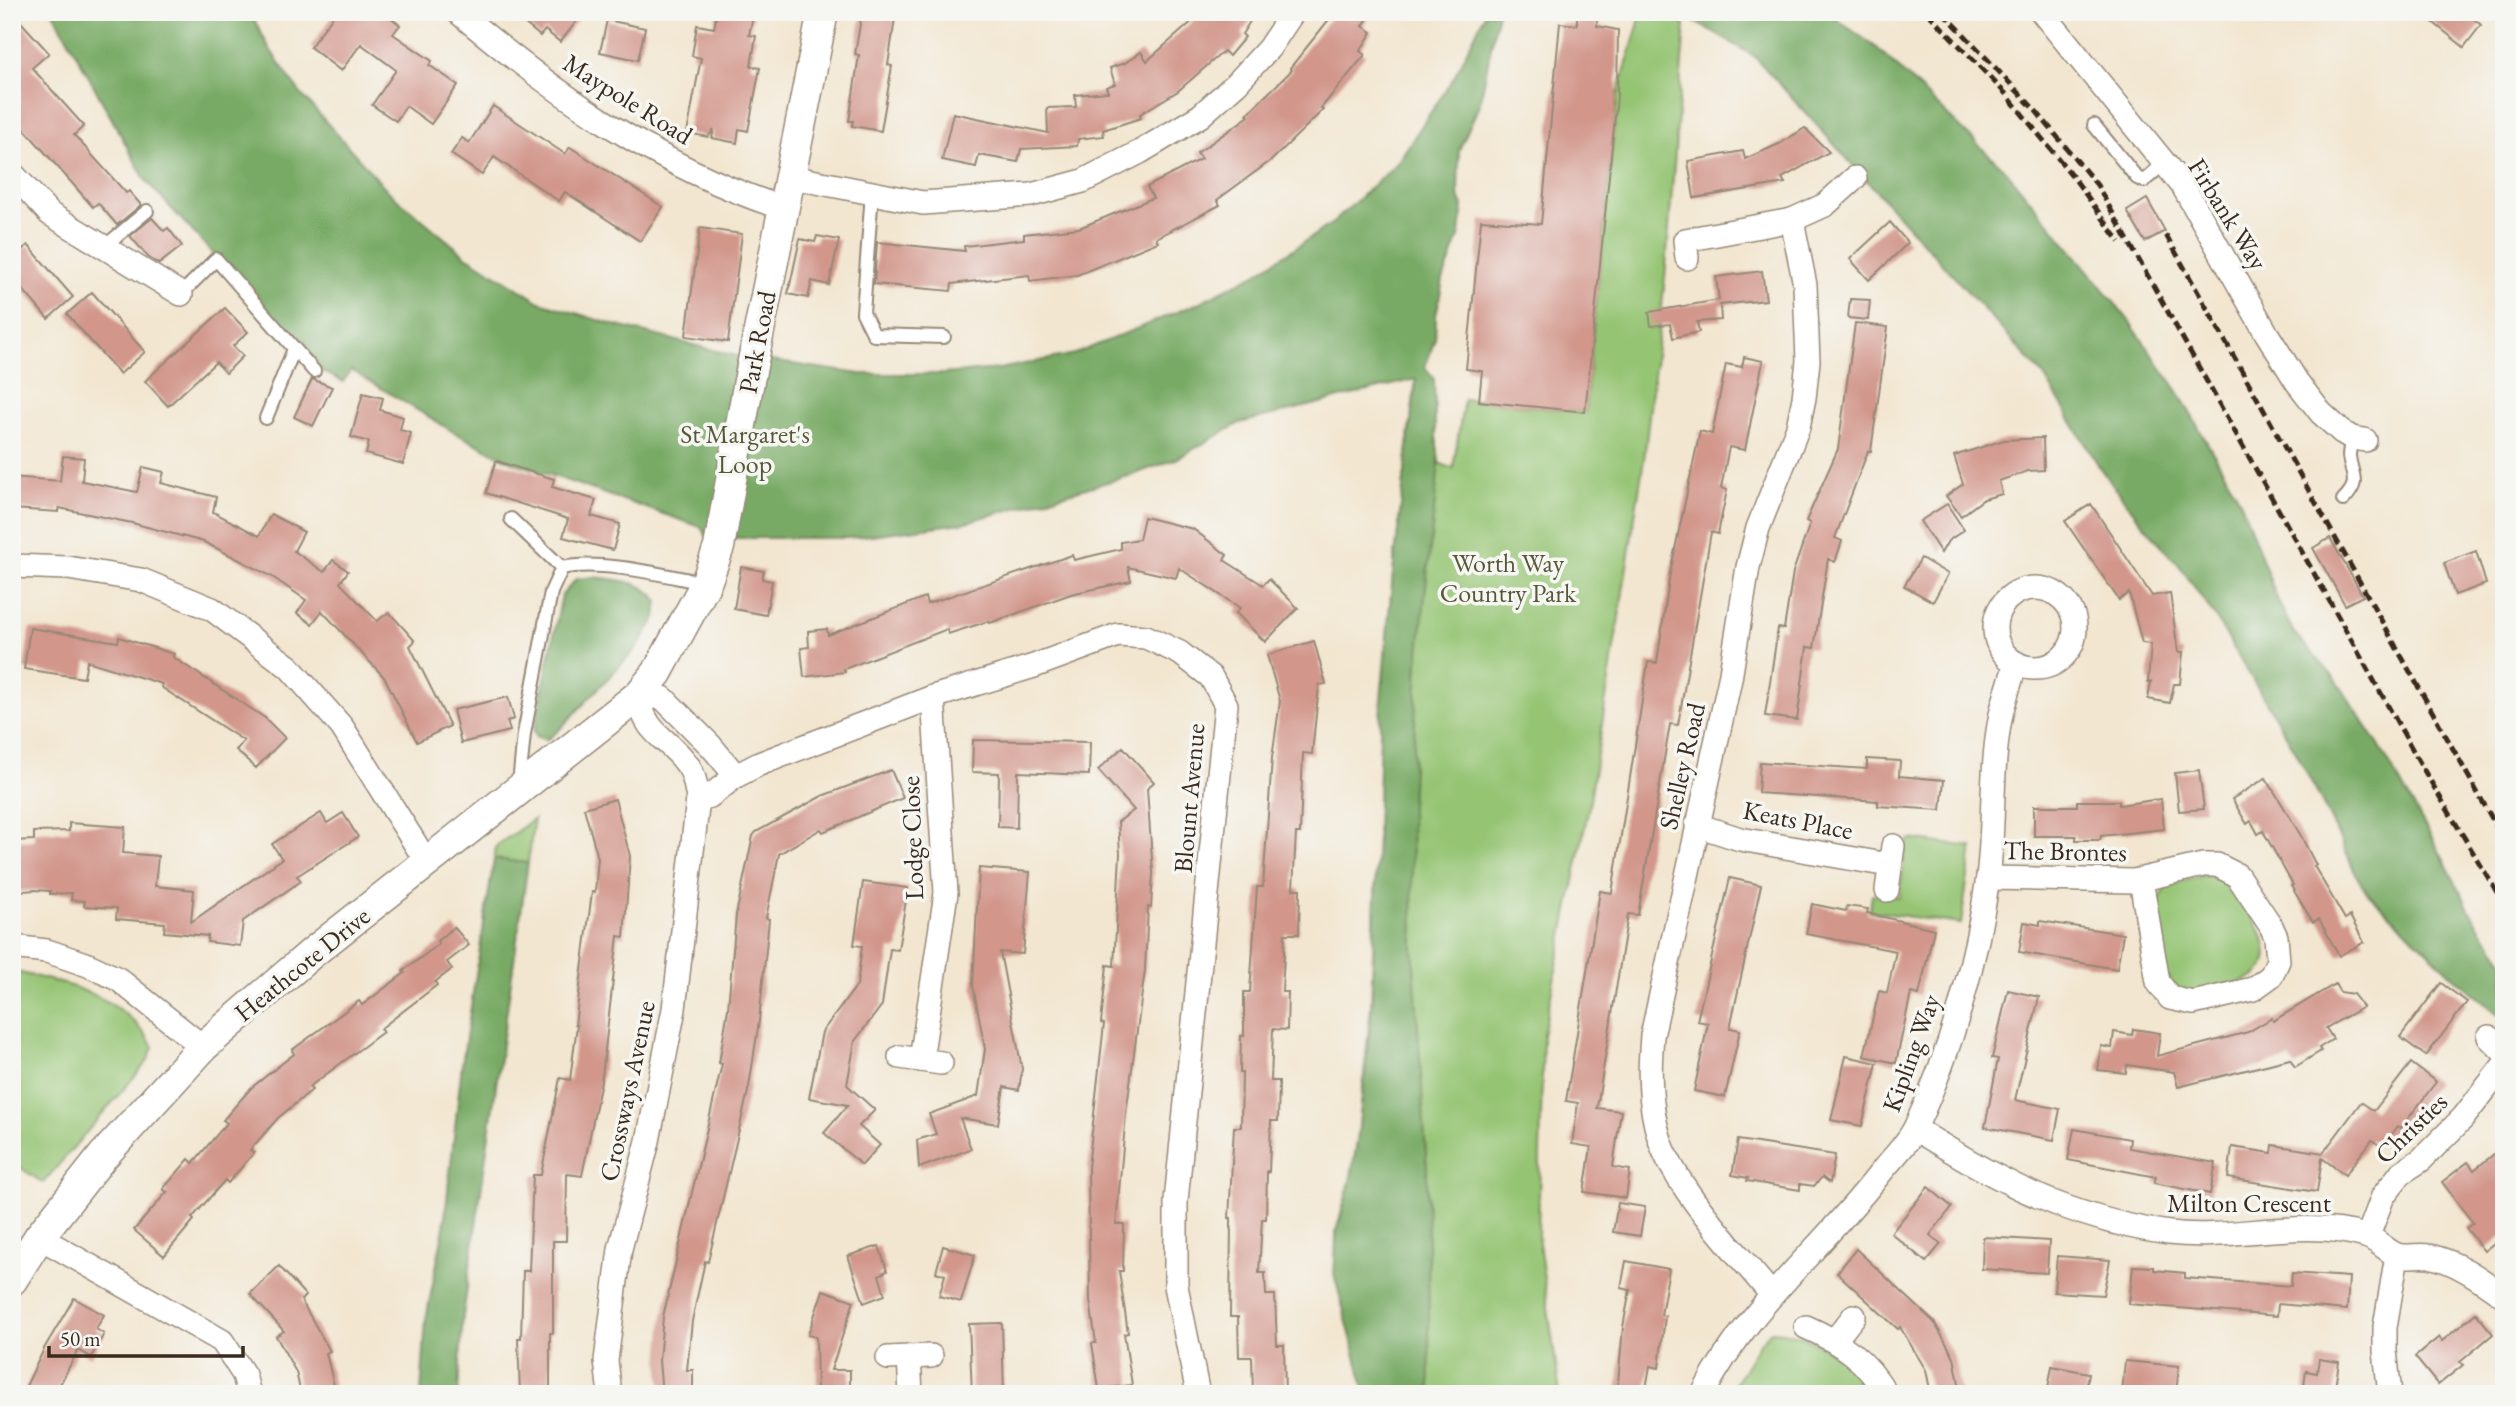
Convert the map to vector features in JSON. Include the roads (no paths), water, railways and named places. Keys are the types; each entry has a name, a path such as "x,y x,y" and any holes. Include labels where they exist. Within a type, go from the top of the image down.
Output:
{"street":[{"name":"Park Road","path":"639,695 657,673 706,583 719,547 748,386 823,12"},
{"path":"791,177 923,203 1031,195 1083,181 1140,152 1200,116 1237,83 1269,48 1293,12"},
{"name":"Firbank Way","path":"2042,12 2183,186 2297,382 2321,413 2342,432 2359,439"},
{"name":"Maypole Road","path":"471,16 566,96 654,152 747,197 783,208"},
{"path":"12,173 50,214 181,294"},
{"path":"1688,258 1685,240 1792,220 1825,205 1855,178"},
{"name":"Shelley Road","path":"1771,1294 1674,1170 1660,1139 1651,1102 1650,1070 1652,1036 1730,680 1748,567 1763,516 1798,427 1804,398 1808,360 1805,285 1792,220"},
{"path":"12,566 68,568 141,580 212,609 289,667 342,727 428,864"},
{"name":"Blount Avenue","path":"698,799 710,796 736,776 759,764 933,697 1034,666 1118,635 1146,637 1180,653 1211,677 1226,705 1176,1201 1176,1286 1198,1394"},
{"name":"Kipling Way","path":"1703,1394 1717,1366 1771,1294 1864,1194 1915,1129 1953,1028 1969,976 1988,878 1994,774 2001,714 2016,663"},
{"path":"698,799 689,766 641,715 639,695 663,698 711,746 736,776"},
{"name":"Heathcote Drive","path":"12,1280 39,1237 103,1156 203,1047 312,953 639,695"},
{"name":"Lodge Close","path":"921,1060 946,894 933,697"},
{"name":"Crossways Avenue","path":"610,1394 606,1361 620,1249 648,1141 674,1009 698,799"},
{"name":"Keats Place","path":"1697,825 1740,839 1891,856 1886,890"},
{"name":"The Brontes","path":"1988,878 2141,880 2203,865 2217,865 2237,875 2271,926 2276,937 2278,961 2271,976 2253,989 2193,1003 2170,998 2158,982 2141,880"},
{"path":"12,947 47,951 118,979 203,1047"},
{"name":"Christies","path":"2368,1236 2383,1196 2401,1173 2437,1145 2463,1118 2504,1065"},
{"name":"Milton Crescent","path":"1915,1129 1998,1178 2049,1200 2129,1226 2170,1233 2220,1235 2295,1227 2368,1236 2397,1255 2429,1256 2452,1265 2481,1279 2504,1296"},
{"path":"39,1237 222,1341 244,1375 249,1394"},
{"path":"2390,1394 2385,1327 2397,1255"},
{"path":"1835,1340 1854,1316"},
{"path":"1806,1327 1835,1340 1868,1367 1885,1394"},
{"path":"909,1357 911,1394"}],"lane":[{"path":"2094,125 2137,178 2144,181 2164,163"},
{"path":"872,192 863,313 874,334 944,337"},
{"path":"103,248 147,211"},
{"path":"181,294 216,259 314,371"},
{"path":"266,418 294,349"},
{"path":"2343,499 2354,486 2355,474 2349,456 2359,439"},
{"path":"511,519 562,568"},
{"path":"562,568 575,565 632,570 706,583"},
{"path":"518,792 524,734 551,592 562,568"}],"railway":[{"path":"1927,12 2006,94 2074,178 2120,242"},
{"path":"1943,12 2036,111 2097,185 2425,772 2504,904"},
{"path":"2166,235 2504,840"}],"park label":[{"name":"St Margaret's Loop","path":"745,449"},
{"name":"Worth Way Country Park","path":"1508,578"}]}
